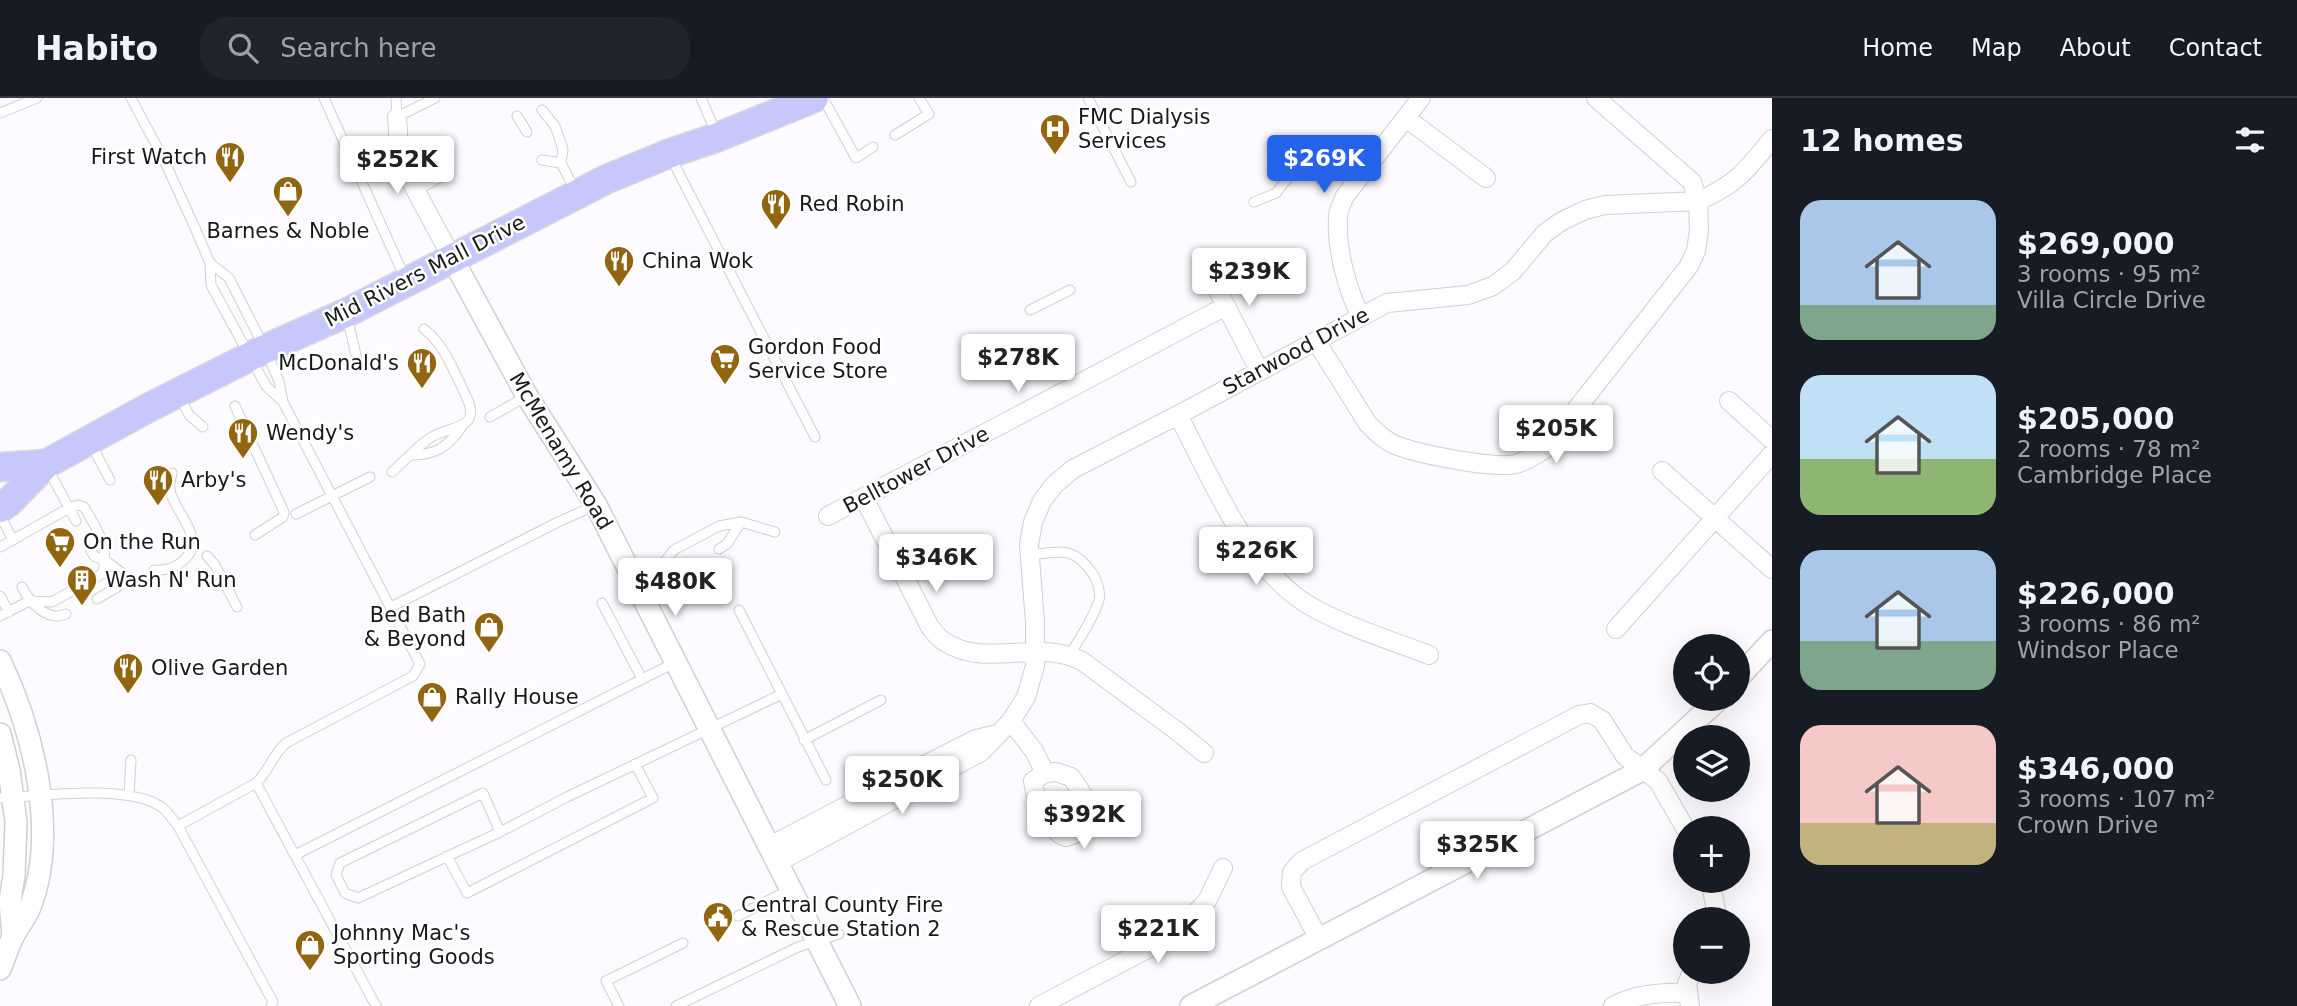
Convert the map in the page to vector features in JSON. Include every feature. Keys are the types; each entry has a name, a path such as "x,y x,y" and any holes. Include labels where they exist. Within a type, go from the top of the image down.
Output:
{"main road":[{"name":"Mid Rivers Mall Drive","path":"0,508 46,464 257,353 346,313 577,193 668,153 718,137 814,98"},
{"name":"Mid Rivers Mall Drive","path":"0,467 46,464"}],"street":[{"path":"1361,317 1348,292 1338,236 1338,215 1345,196 1421,98"},
{"path":"1316,341 1368,424 1378,435 1393,444 1414,451 1498,466 1517,464 1545,449 1677,284 1696,251 1699,230 1698,201 1692,182 1596,98"},
{"name":"McMenamy Road","path":"397,117 399,149 416,191 527,396 596,505 850,1006"},
{"path":"1406,118 1486,178"},
{"name":"Starwood Drive","path":"773,855 981,752 1011,720 1027,697 1035,666 1030,555 1033,522 1042,501 1054,485 1073,469 1387,303 1468,295 1493,286 1513,271 1545,233 1585,211 1605,205 1698,201 1730,186 1772,139"},
{"path":"1204,264 1259,370"},
{"name":"Belltower Drive","path":"828,516 1226,306"},
{"path":"1729,401 1772,440"},
{"path":"1178,415 1257,559 1277,580 1311,606 1429,656"},
{"path":"1616,629 1772,454"},
{"path":"1662,471 1772,569"},
{"path":"864,498 930,627 944,642 963,651 983,654 1036,651 1070,655 1156,715 1204,753"},
{"path":"1750,665 1772,641"},
{"path":"0,661 29,737 40,795 42,838 39,873 30,907 13,937 0,969"},
{"path":"1191,1006 1642,770 1707,711"},
{"path":"1319,939 1291,887 1292,872 1302,861 1579,715 1590,713 1602,720 1625,756 1658,781 1678,816"},
{"path":"1011,720 1034,751 1045,773"},
{"path":"0,734 6,797 16,822 10,901 13,937"},
{"path":"1039,1006 1172,936 1207,901 1223,868"},
{"path":"1613,1006 1625,1000 1666,992 1689,999"}],"lane":[{"path":"0,113 37,98"},
{"path":"131,98 163,158 210,263 211,285 279,381 283,402 420,664 413,677 286,743 276,752 266,774 256,783 178,826"},
{"path":"324,98 407,282"},
{"path":"396,98 397,117 435,98"},
{"path":"823,98 856,158 873,147"},
{"path":"895,135 929,114 919,98"},
{"path":"1088,98 1131,182"},
{"path":"703,99 718,137"},
{"path":"542,110 555,126 563,149 561,163 577,193"},
{"path":"517,116 527,132"},
{"path":"668,153 815,437"},
{"path":"542,160 561,163"},
{"path":"1254,202 1276,193 1294,170 1291,163"},
{"path":"416,191 449,173"},
{"path":"210,263 229,278 257,353 266,386 283,402"},
{"path":"1030,310 1070,290"},
{"path":"346,313 358,363"},
{"path":"413,455 427,455 441,449 451,442 470,418 470,404 440,347 424,329"},
{"path":"178,393 190,415 203,427"},
{"path":"490,416 527,396"},
{"path":"235,406 284,512 283,517 255,535"},
{"path":"392,472 430,438 447,430 461,428"},
{"path":"89,441 110,480"},
{"path":"46,464 76,521"},
{"path":"154,570 166,571 182,562 190,554 194,544 170,490 172,473"},
{"path":"296,514 370,477"},
{"path":"0,596 4,614 29,601 52,602 102,574 106,561 104,543 84,507 78,505 0,547 5,556"},
{"path":"391,607 596,505"},
{"path":"0,515 12,540"},
{"path":"661,576 666,560 674,550 719,526 741,522 775,532"},
{"path":"719,549 727,544 741,522"},
{"path":"91,551 94,556 122,573 122,579 114,591 97,599"},
{"path":"1030,555 1064,552 1078,555 1095,577 1100,597 1070,655"},
{"path":"207,556 215,565 237,607"},
{"path":"637,589 680,568"},
{"path":"22,587 29,601 55,617 66,614"},
{"path":"602,603 642,680"},
{"path":"739,610 826,780"},
{"path":"295,855 675,663"},
{"path":"500,832 483,793 340,863 336,875 345,893 358,898 500,832 782,694"},
{"path":"804,740 881,700"},
{"path":"129,795 131,760"},
{"path":"447,856 467,892 653,798 635,764"},
{"path":"256,783 376,1006"},
{"path":"6,797 129,795 162,806 178,826 273,1002 271,1006"},
{"path":"738,916 790,890"},
{"path":"676,1006 798,947 839,934"},
{"path":"619,1006 607,981 683,943"}],"place":[{"name":"FMC Dialysis Services","path":"1055,156"},
{"name":"First Watch","path":"230,184"},
{"name":"Barnes & Noble","path":"288,218"},
{"name":"Red Robin","path":"776,231"},
{"name":"China Wok","path":"619,288"},
{"name":"Gordon Food Service Store","path":"725,386"},
{"name":"McDonald's","path":"422,390"},
{"name":"Wendy's","path":"243,460"},
{"name":"Arby's","path":"158,507"},
{"name":"On the Run","path":"60,569"},
{"name":"Wash N' Run","path":"82,607"},
{"name":"Bed Bath & Beyond","path":"489,654"},
{"name":"Olive Garden","path":"128,695"},
{"name":"Rally House","path":"432,724"},
{"name":"Central County Fire & Rescue Station 2","path":"718,944"},
{"name":"Johnny Mac's Sporting Goods","path":"310,972"}]}
